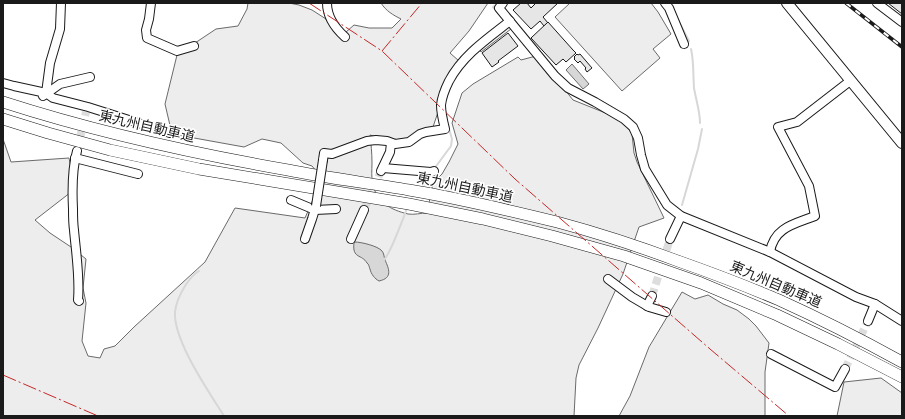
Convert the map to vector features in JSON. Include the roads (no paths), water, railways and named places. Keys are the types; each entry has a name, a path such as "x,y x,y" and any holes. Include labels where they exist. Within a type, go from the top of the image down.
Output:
{"highway":[{"name":"東九州自動車道","path":"3,102 113,134 182,150 288,170 411,190 558,223 622,241 706,270 779,300 845,331 902,362"},
{"name":"東九州自動車道","path":"3,119 110,150 198,168 409,204 483,219 624,256 701,283 777,315 902,377"}],"main road":[{"path":"787,3 902,143"}],"street":[{"path":"44,95 50,63 60,29 61,3"},
{"path":"151,3 146,30 147,38 178,51 194,46"},
{"path":"327,3 328,14 335,27 345,37"},
{"path":"502,3 499,8 555,76 568,88 595,102 633,127 638,138 645,169 668,205 681,216 770,252 856,296 875,304 902,321"},
{"path":"665,3 669,8 684,44"},
{"path":"877,3 902,22"},
{"path":"305,239 315,208 324,153 332,154 366,141 376,140 399,144 409,142 420,134 426,132 445,129 441,105 446,88 453,74 468,55 510,21"},
{"path":"44,95 60,84 90,77"},
{"path":"770,252 772,243 781,230 816,216 809,186 778,127 797,122 850,81"},
{"path":"3,83 87,110 170,133"},
{"path":"391,143 390,152 382,169 434,171"},
{"path":"79,301 72,186 76,154 138,174"},
{"path":"291,200 315,208 336,209"},
{"path":"351,239 364,210"},
{"path":"670,239 681,216"},
{"path":"608,279 647,306 666,312"},
{"path":"647,306 652,296"},
{"path":"868,321 875,304"},
{"path":"771,354 835,387 845,369"}],"waterway":[{"path":"497,11 493,7 498,3"},
{"path":"676,16 689,41"},
{"path":"691,49 694,88 699,110 700,123"},
{"path":"434,169 451,146 452,139 449,129"},
{"path":"682,205 698,149 702,129"},
{"path":"421,189 431,174"},
{"path":"383,261 386,258 408,207"},
{"path":"199,271 189,280 180,295 175,312 176,324 193,366 224,416"}],"tunnel":[{"path":"77,151 86,112"},
{"path":"364,210 381,171"},
{"path":"652,296 670,239"},
{"path":"845,369 868,321"}],"railway":[{"path":"846,3 902,47"}]}
